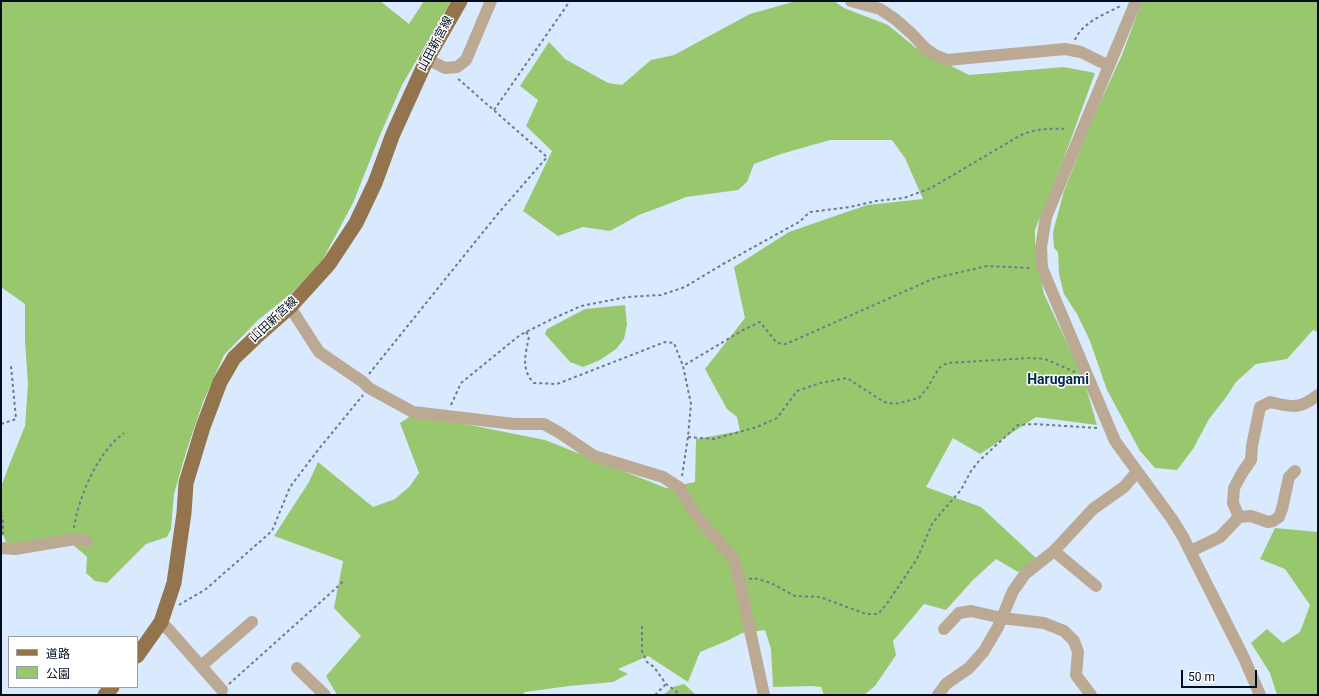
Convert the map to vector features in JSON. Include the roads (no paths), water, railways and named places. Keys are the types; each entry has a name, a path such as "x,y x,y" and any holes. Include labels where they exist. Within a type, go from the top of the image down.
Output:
{"main road":[{"name":"山田新宮線","path":"138,655 160,622 174,583 184,513 186,483 203,427 220,382 234,358 290,307 329,264 356,223 375,184 393,134 427,58 460,1"}],"street":[{"path":"427,58 445,68 457,67 466,60 491,1"},
{"path":"851,1 880,9 895,19 926,49 934,55 947,60 1065,49 1081,52 1109,66"},
{"path":"1135,3 1079,134 1046,217 1041,248 1042,268 1115,441 1172,519 1191,551 1244,658 1260,695"},
{"path":"290,307 319,352 366,385 412,412 514,424 544,424 594,456 663,476 680,488 693,511 735,561 764,695"},
{"path":"1239,517 1233,503 1234,488 1251,460 1252,446 1260,407 1270,402 1294,407 1306,404 1318,395"},
{"path":"1191,551 1220,537 1239,517 1251,516 1268,522 1279,517 1289,477 1295,471"},
{"path":"938,695 946,684 969,668 984,651 998,627 1013,591 1025,574 1054,551 1093,509 1124,488 1137,472"},
{"path":"2,548 15,549 73,540 87,541"},
{"path":"1054,551 1096,586"},
{"path":"944,629 959,613 971,611 1002,618 1044,624 1064,631 1074,641 1078,652 1076,675 1091,695"},
{"path":"160,622 169,630 222,690"},
{"path":"201,666 252,622"},
{"path":"298,668 325,695"}],"district":[{"name":"Harugami","path":"1058,380"}]}
